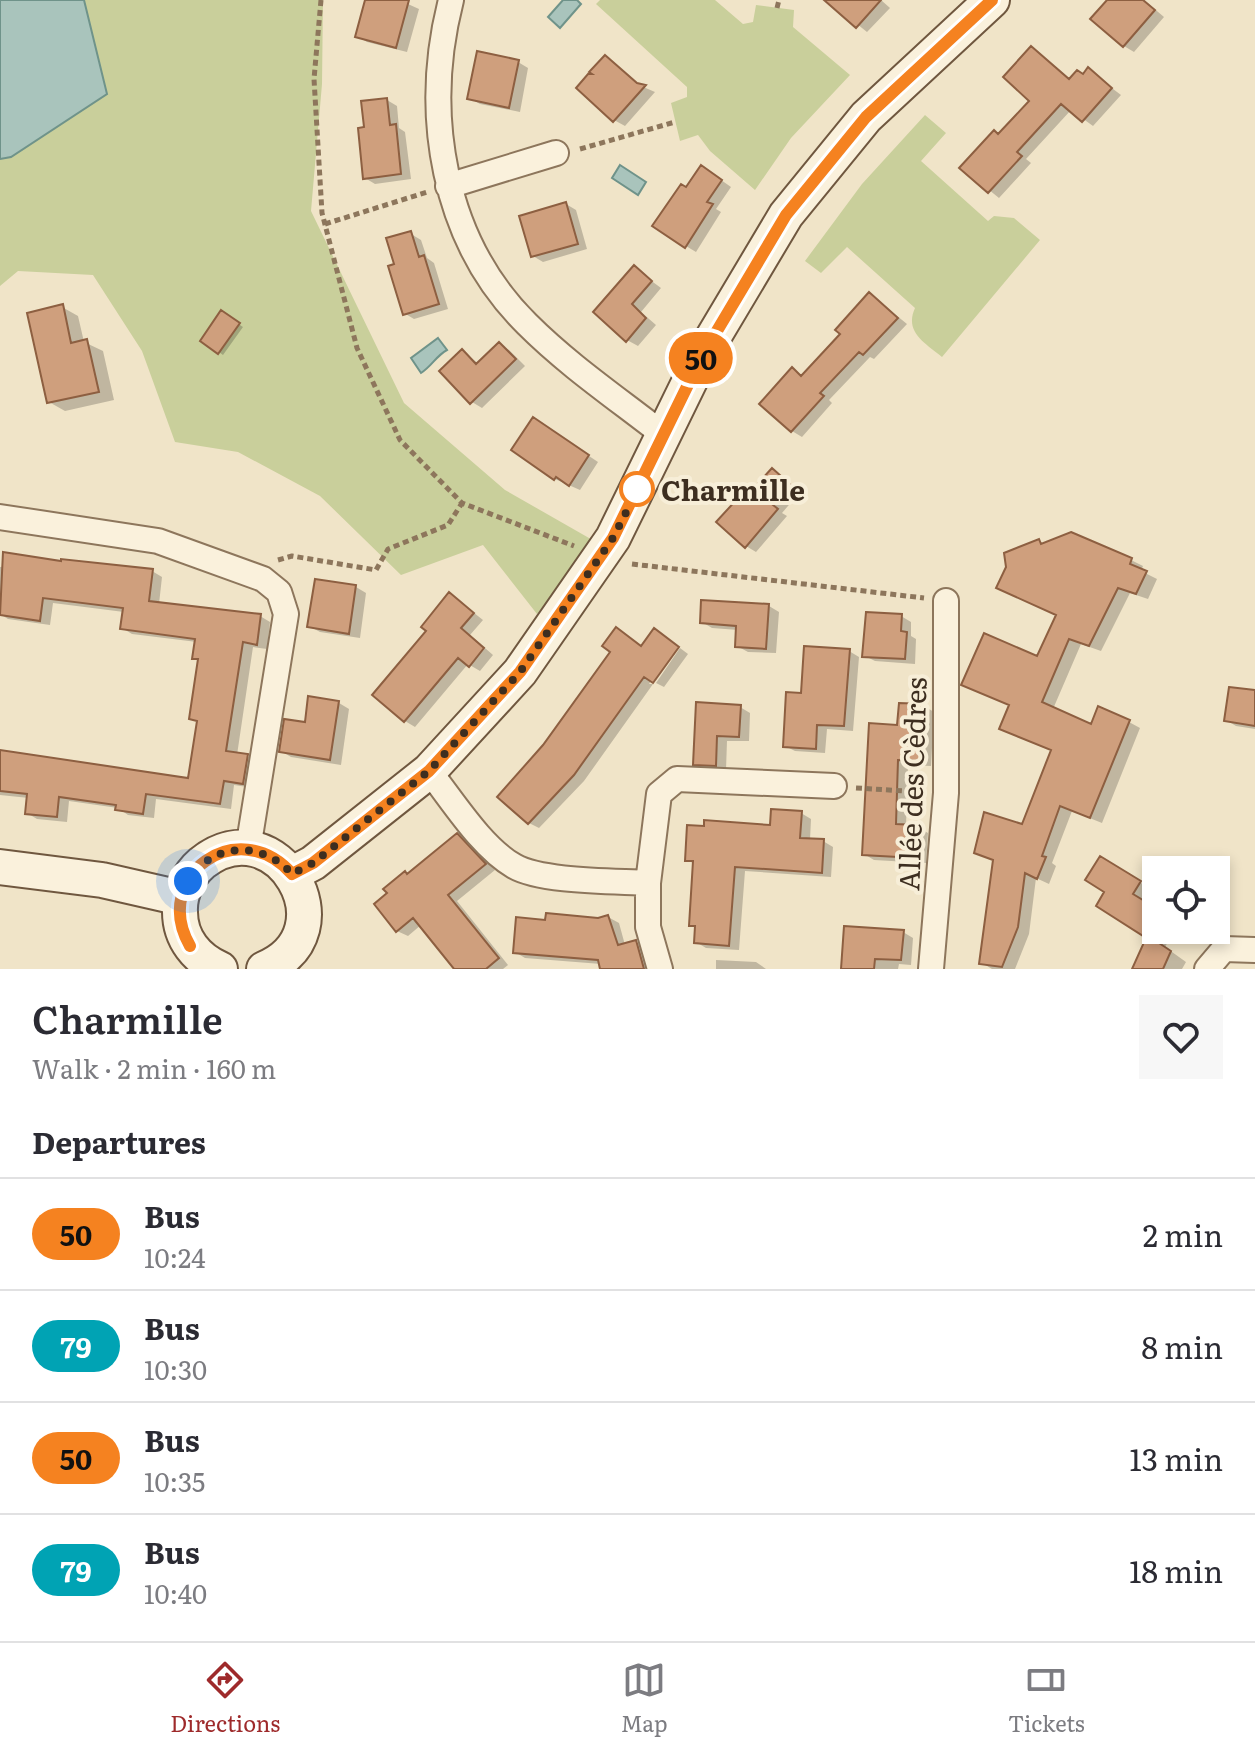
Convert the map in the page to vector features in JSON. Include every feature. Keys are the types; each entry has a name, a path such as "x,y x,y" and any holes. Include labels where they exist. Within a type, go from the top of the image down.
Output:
{"street":[{"path":"451,0 438,60 439,131 448,186 466,239 487,277 525,322 591,380 665,436"},
{"path":"292,874 313,863 429,771 520,672 613,538 702,356 786,215 866,117 992,0"},
{"path":"448,186 556,153"},
{"path":"0,517 158,541 263,579 279,592 286,614 248,849"},
{"name":"Allée des Cèdres","path":"931,969 946,793 946,601"},
{"path":"429,771 493,852 516,868 544,875 648,883"},
{"path":"660,969 648,927 648,883 659,794 677,779 834,786"},
{"path":"211,967 190,946 183,931 181,898 188,881 205,861 230,850 248,849 269,855 292,874 304,903 302,927 296,942 286,954 264,969"},
{"path":"0,867 102,880 181,898"},
{"path":"1207,969 1224,949 1255,950"}],"path":[{"path":"321,0 314,79 325,224 357,348 400,440 462,503 573,545 598,559 946,601"},
{"path":"777,8 779,0"},
{"path":"556,153 675,122"},
{"path":"325,224 448,186"},
{"path":"263,579 278,559 292,556 376,570 388,549 448,525 462,503"},
{"path":"834,786 946,793"}],"green space":[{"path":"0,0 323,0 322,84 311,211 404,403 505,490 596,542 537,614 483,545 401,575 320,496 238,452 175,442 142,351 93,275 18,271 0,286"},
{"path":"600,0 715,0 743,24 753,22 756,5 794,10 793,27 850,75 791,138 755,190 710,151 698,135 680,141 671,103 687,97 687,87 596,4"},
{"path":"925,115 946,133 921,161 988,221 994,216 1014,218 1040,240 942,357 914,330 912,316 915,308 847,247 821,273 805,261 862,184"}],"water":[{"path":"0,0 84,0 107,94 11,157 0,159"},
{"path":"563,0 577,0 581,4 560,28 548,17"},
{"path":"620,165 646,182 638,195 612,178"},
{"path":"438,338 447,350 421,373 411,358"}],"building":[{"path":"365,0 409,0 396,48 355,37"},
{"path":"824,0 881,0 856,28"},
{"path":"1107,0 1143,0 1155,10 1123,47 1090,19"},
{"path":"1031,46 1069,79 1077,70 1083,74 1088,67 1112,88 1082,122 1061,104 1017,152 1022,156 988,193 959,168 994,130 998,134 1029,101 1003,77"},
{"path":"477,51 519,60 509,108 467,99"},
{"path":"605,55 637,83 646,85 613,122 576,88 588,74 592,74 589,72"},
{"path":"387,98 390,125 396,124 401,174 363,179 358,128 364,127 361,101"},
{"path":"701,165 722,180 707,202 713,204 685,248 652,226 681,184 686,187"},
{"path":"566,202 578,244 531,257 519,216"},
{"path":"411,231 419,257 424,255 439,304 403,315 388,266 394,264 386,238"},
{"path":"634,265 652,281 632,304 646,318 626,342 593,312"},
{"path":"869,292 898,318 863,355 859,352 820,393 824,396 791,432 759,404 792,367 801,376 840,334 835,330"},
{"path":"63,304 71,343 87,339 99,392 47,403 27,313"},
{"path":"221,310 240,323 218,354 200,341"},
{"path":"499,342 516,359 470,404 439,371 462,349 476,364"},
{"path":"533,417 589,455 569,486 556,477 554,480 511,450"},
{"path":"772,468 791,485 773,505 778,509 745,548 716,522 750,485 754,488"},
{"path":"1071,532 1132,558 1130,564 1147,571 1136,594 1118,588 1089,646 1069,639 1042,702 1091,724 1098,706 1130,720 1090,818 1060,806 1037,879 1025,873 1018,927 1002,967 979,964 993,860 974,853 984,812 1022,824 1051,750 999,729 1009,705 961,685 984,633 1037,656 1056,615 996,588 1006,567 1004,553 1039,539 1041,544"},
{"path":"3,552 61,561 153,569 149,601 261,614 257,645 243,642 226,751 248,754 243,784 224,781 220,804 146,794 143,814 115,810 116,805 59,797 57,817 25,814 27,794 0,791 0,750 188,778 197,721 189,719 198,659 192,659 195,639 120,629 123,608 43,598 40,621 0,615"},
{"path":"315,579 356,585 349,634 307,627"},
{"path":"449,592 474,613 461,628 484,648 469,667 458,658 404,722 372,695 426,631 421,627"},
{"path":"701,600 769,604 766,649 735,647 736,626 700,623"},
{"path":"866,612 902,614 901,631 907,632 905,659 862,657"},
{"path":"616,627 641,646 654,628 679,647 653,683 644,677 574,775 528,824 497,797 543,745 610,652 602,646"},
{"path":"804,646 850,649 844,726 817,725 816,749 783,747 786,692 801,693"},
{"path":"1229,687 1255,690 1255,726 1224,721"},
{"path":"308,696 339,701 330,760 279,752 284,719 305,722"},
{"path":"696,702 741,705 739,737 717,736 716,766 693,765"},
{"path":"899,703 924,704 921,761 898,760 896,824 918,825 916,858 862,855 869,723 897,725"},
{"path":"771,809 802,811 800,838 824,839 822,873 735,867 729,946 694,943 695,926 689,926 693,861 685,861 687,825 704,826 704,820 770,825"},
{"path":"457,833 486,864 448,895 499,958 486,969 454,969 413,918 396,932 374,904 387,893 383,889 405,871 407,874"},
{"path":"1100,856 1141,881 1133,894 1142,899 1142,935 1096,906 1104,892 1085,880"},
{"path":"546,913 598,918 608,915 618,945 636,940 644,969 600,969 598,960 513,953 516,917 545,920"},
{"path":"844,926 904,930 901,960 875,959 874,969 841,969"},
{"path":"1143,944 1160,944 1171,951 1163,969 1132,969"}],"bus line":[{"name":"50","path":"190,946 183,931 180,906 184,889 198,866 213,856 239,849 269,855 292,874 313,863 429,771 520,672 613,538 702,356 786,215 866,117 992,0"}],"place":[{"name":"Charmille","path":"637,489"}],"route":[{"path":"188,881 198,866 213,856 239,849 269,855 292,874 313,863 429,771 520,672 613,538 639,487 637,489"}]}
